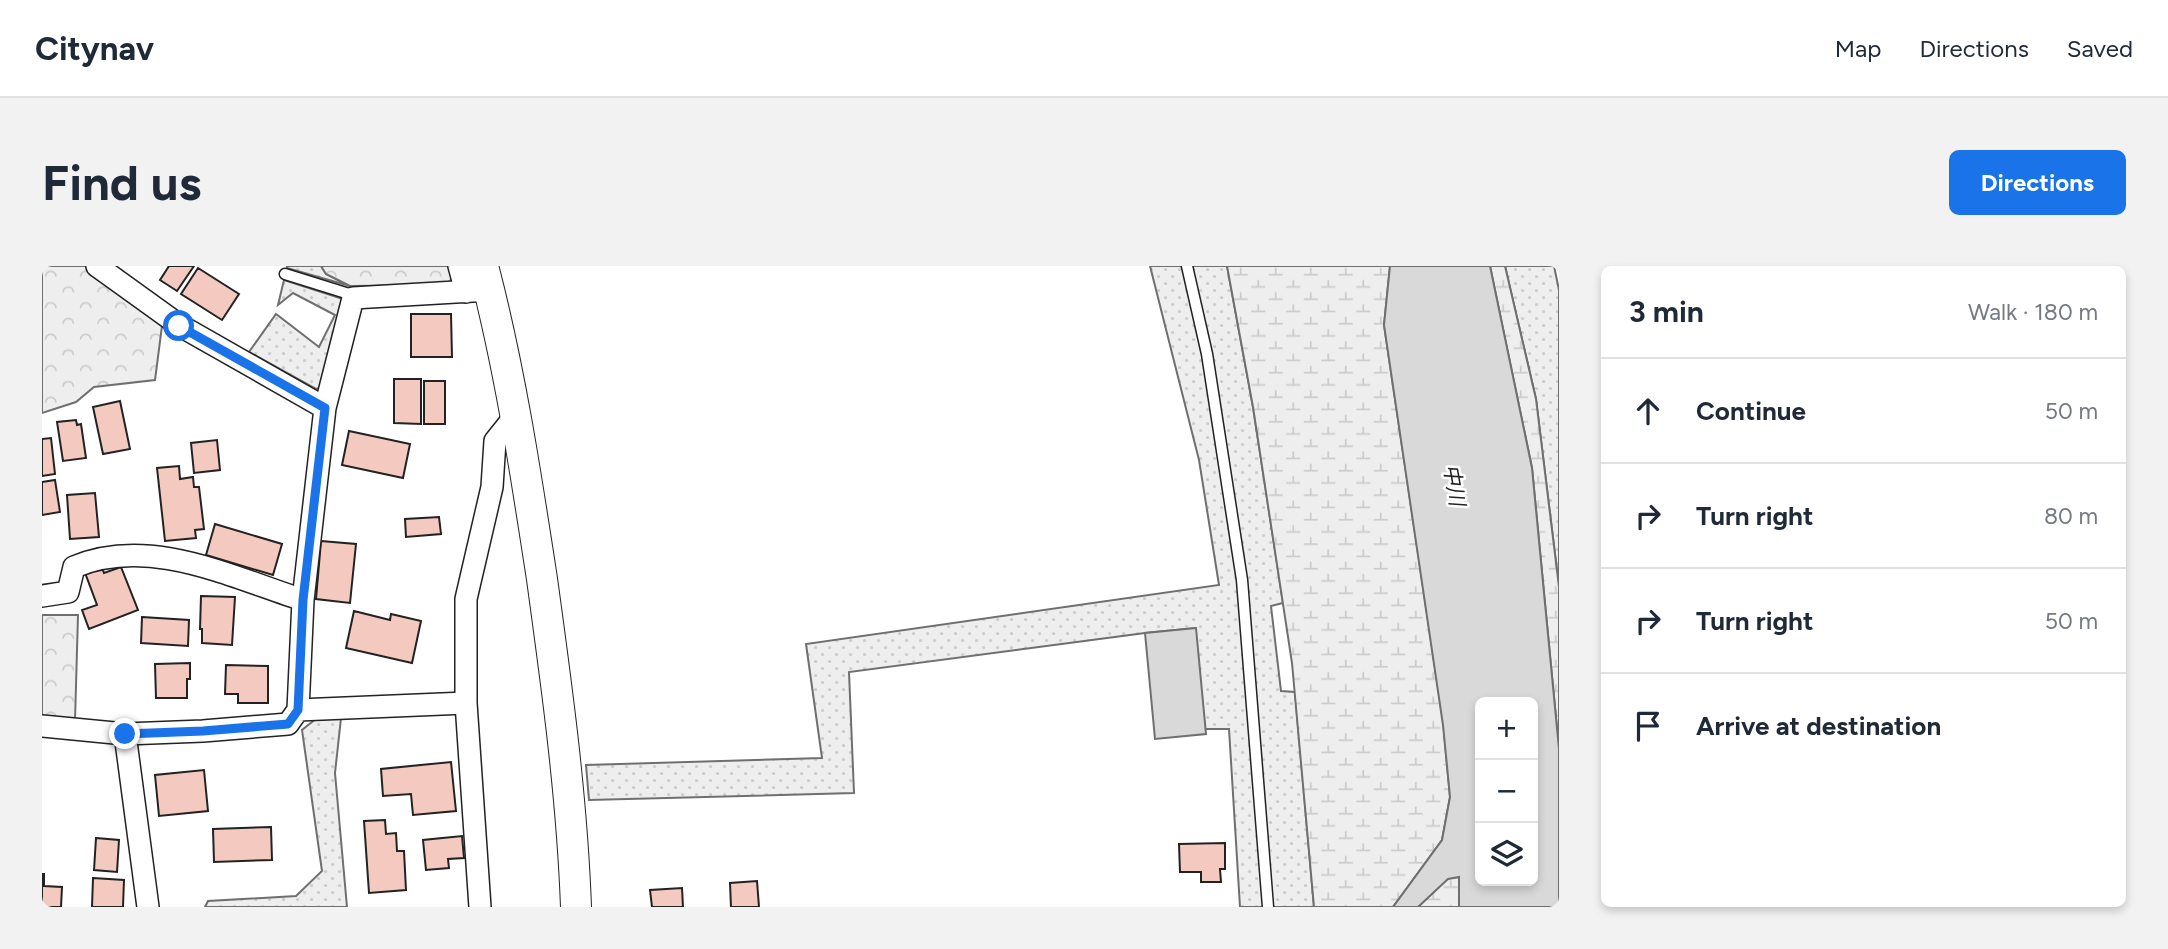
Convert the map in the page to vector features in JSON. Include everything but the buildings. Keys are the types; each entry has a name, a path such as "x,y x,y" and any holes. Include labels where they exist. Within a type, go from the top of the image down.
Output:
{"street":[{"path":"97,266 179,326 325,408"},
{"path":"459,266 480,283 515,416 556,679 573,838 576,907"},
{"path":"42,726 125,734 288,724 298,710 303,600 325,408 353,298 480,283"},
{"path":"480,907 466,703 467,599 492,487 495,441 515,416"},
{"path":"42,596 68,592 74,568 84,563 93,559 133,555 172,557 303,600"},
{"path":"298,710 466,703"},
{"path":"125,734 148,907"}],"lane":[{"path":"1187,266 1208,354 1242,580 1268,907"},
{"path":"285,274 346,293 353,298"}],"green space":[{"path":"42,266 87,266 162,326 155,380 94,387 76,402 42,413"},
{"path":"321,266 326,274 350,286 287,268"},
{"path":"321,266 449,266 452,279 445,285 350,286 326,274"},
{"path":"1150,266 1227,266 1253,407 1283,603 1271,606 1281,691 1295,692 1314,907 1240,907 1229,729 1205,729 1195,628 849,672 854,793 589,800 586,765 822,758 806,644 1219,585 1199,460"},
{"path":"1227,266 1390,266 1384,325 1443,721 1450,797 1442,840 1393,907 1314,907 1292,663 1253,407"},
{"path":"1490,266 1505,266 1536,399 1559,587 1559,749 1532,468"},
{"path":"1505,266 1554,266 1559,290 1559,587 1536,399"},
{"path":"284,280 343,299 324,387 316,389 249,352 276,314 319,347 335,315 293,293 278,305"},
{"path":"42,615 78,615 75,721 42,719"},
{"path":"317,718 341,718 335,773 347,907 205,907 208,901 296,896 322,871 302,730"},
{"path":"1459,877 1459,907 1418,907 1448,878"}],"water":[{"name":"中川","path":"1390,266 1490,266 1532,468 1559,749 1559,907 1459,907 1459,877 1448,879 1418,907 1393,907 1442,840 1450,797 1443,725 1384,325"},
{"path":"1196,628 1206,734 1155,739 1145,633"}],"route":[{"path":"125,734 288,724 298,710 303,600 325,408 179,326"}]}
